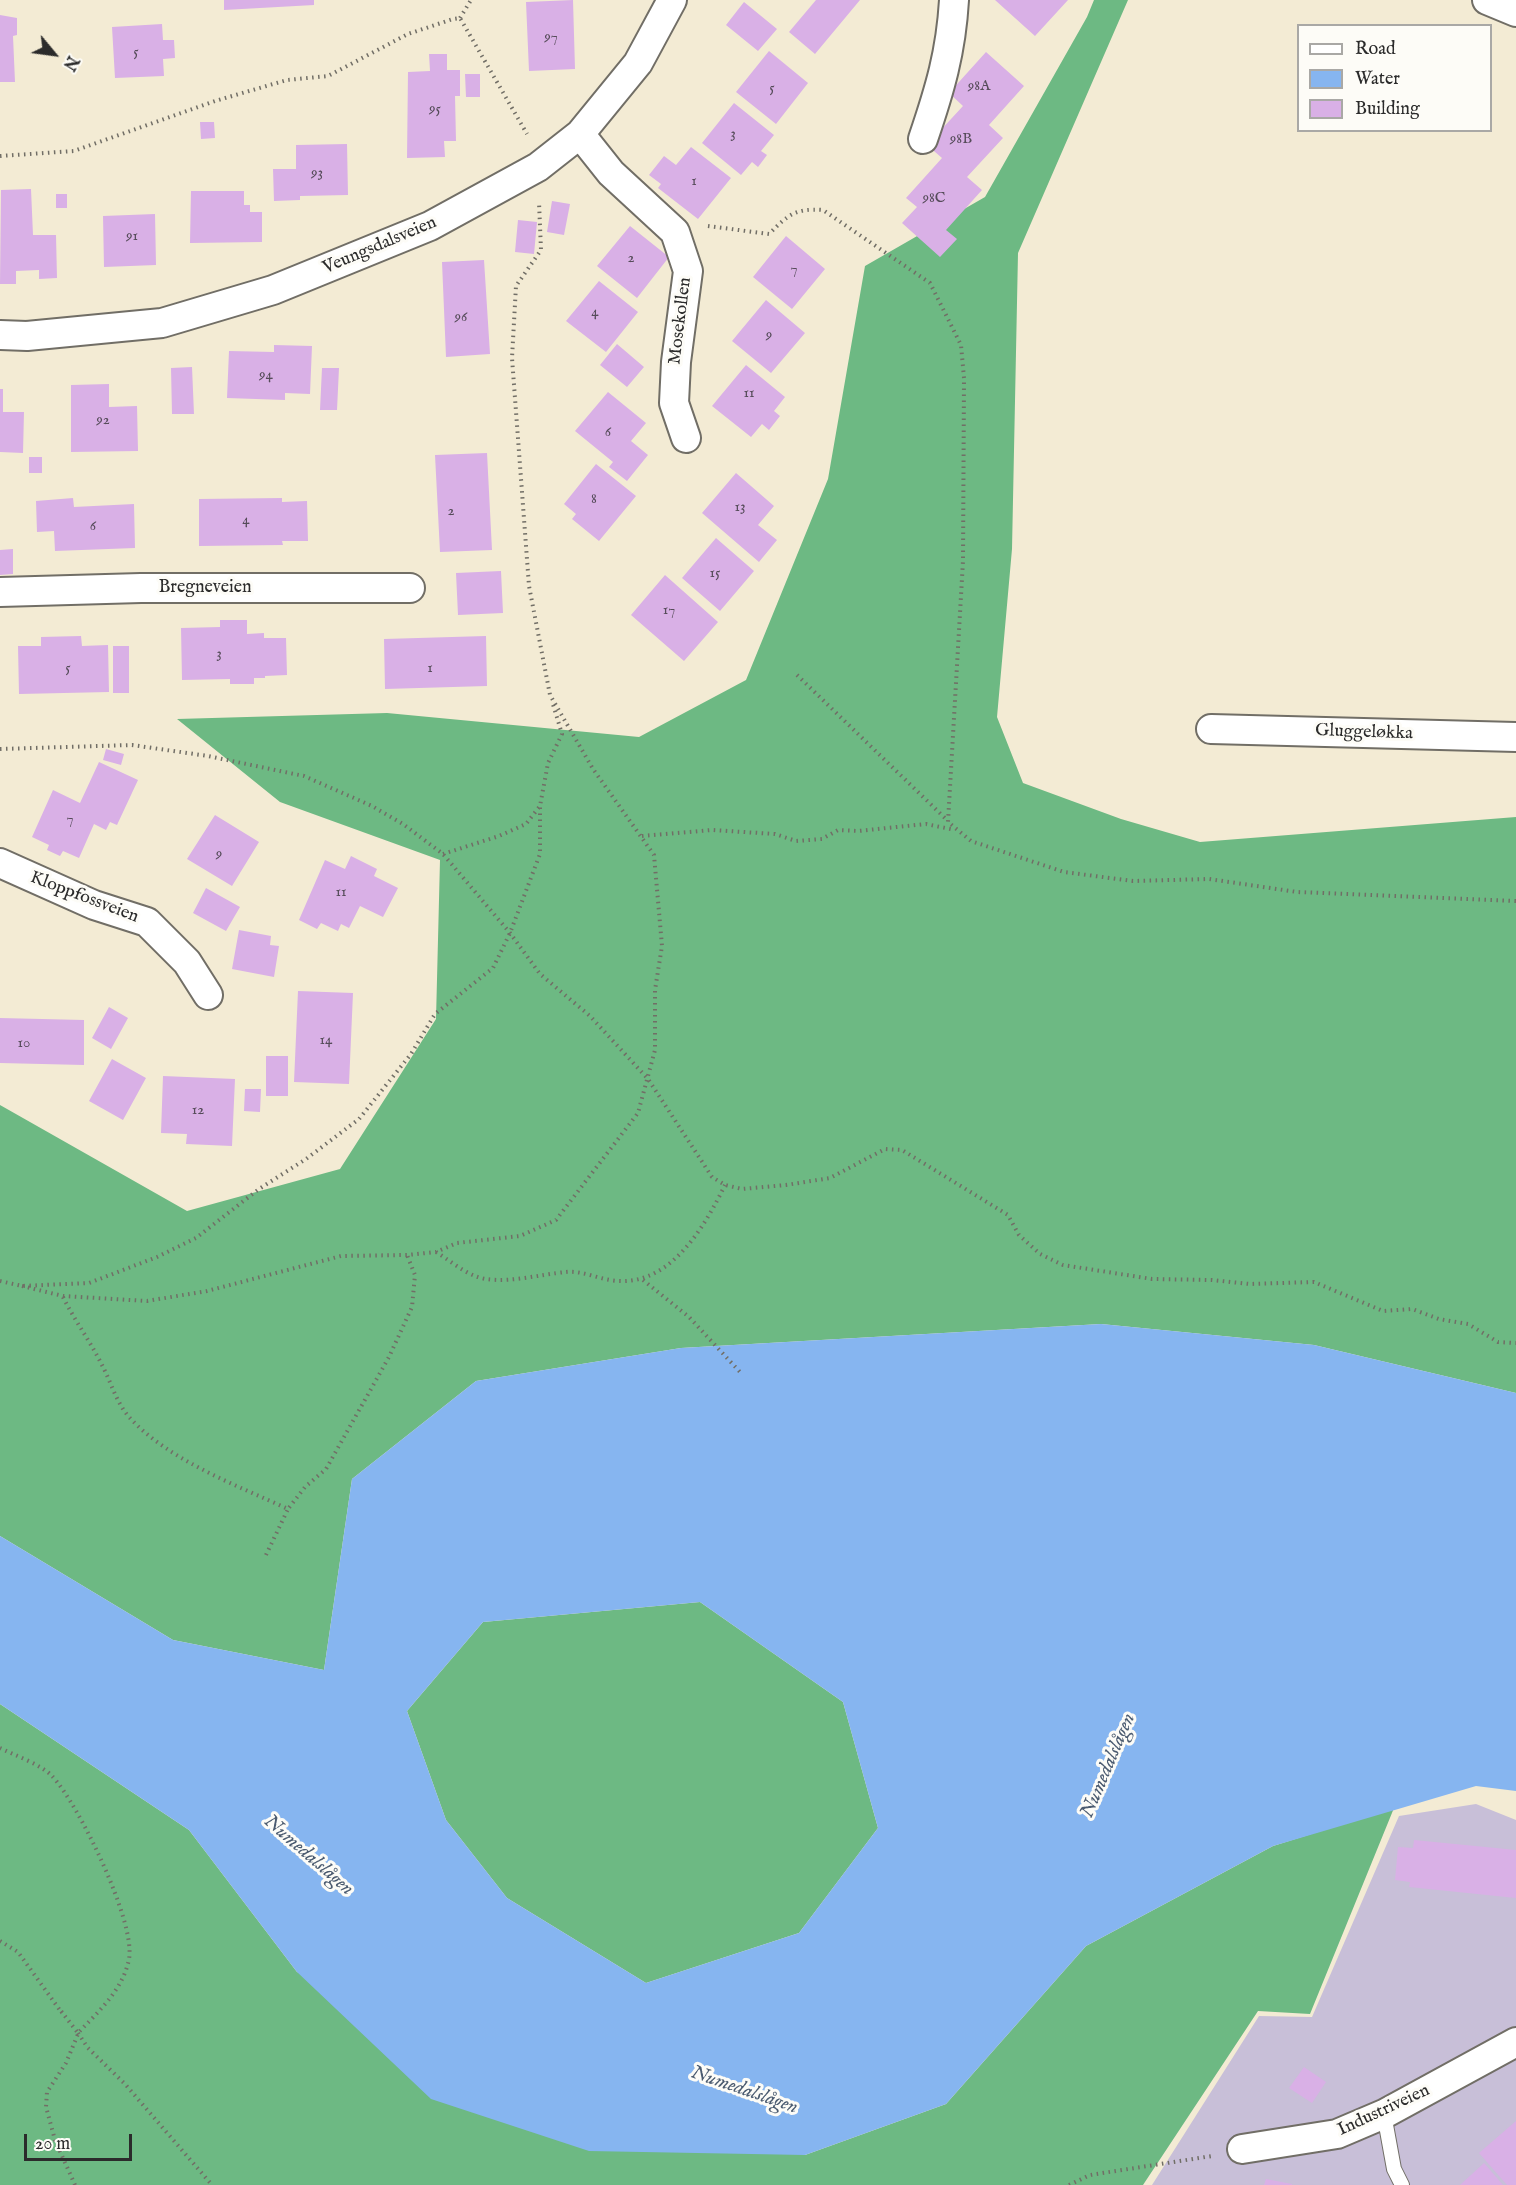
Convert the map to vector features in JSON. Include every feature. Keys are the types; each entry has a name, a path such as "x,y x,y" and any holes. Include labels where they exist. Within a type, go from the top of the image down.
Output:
{"street":[{"name":"Veungsdalsveien","path":"0,335 27,336 162,323 273,290 430,226 541,165 580,134 638,63 672,0"},
{"path":"923,139 944,79 952,34 954,0"},
{"path":"1487,0 1516,12"},
{"name":"Mosekollen","path":"580,134 611,172 675,232 678,240 688,271 675,362 674,403 686,438"},
{"name":"Bregneveien","path":"0,592 141,588 410,588"},
{"name":"Gluggeløkka","path":"1211,729 1516,737"},
{"name":"Kloppfossveien","path":"0,863 94,905 147,922 188,962 208,994"},
{"name":"Industriveien","path":"1242,2150 1337,2134 1384,2114 1516,2042"}],"lane":[{"path":"1384,2114 1394,2169 1402,2185"}],"path":[{"path":"0,156 74,151 215,101 287,80 328,76 408,34 460,18 471,0"},
{"path":"22,1286 89,1282 157,1257 196,1238 259,1189 306,1159 358,1119 411,1054 435,1014 493,968 510,933 540,854 540,806 548,763 562,734 550,695 529,586 512,358 516,286 541,250 541,165 460,18"},
{"path":"708,226 769,234 804,208 823,210 930,283 961,345 964,378 963,561 948,822"},
{"path":"797,675 955,830 971,841 1064,872 1133,881 1209,879 1297,892 1516,901"},
{"path":"0,1281 63,1296 147,1301 207,1291 341,1256 436,1252 457,1243 520,1236 556,1220 638,1113 654,1050 655,990 662,946 654,855 593,769 550,695"},
{"path":"0,749 132,746 267,767 304,776 372,806 403,824 443,854 510,933 540,974 590,1016 648,1079 694,1153 712,1177 725,1185 742,1189 830,1178 885,1149 902,1150 1008,1215 1019,1235 1040,1254 1063,1265 1152,1280 1212,1280 1250,1284 1314,1282 1383,1311 1412,1309 1439,1319 1468,1324 1498,1342 1516,1343"},
{"path":"443,854 526,824 540,806"},
{"path":"641,836 712,830 776,834 796,841 822,839 838,830 867,830 926,824 955,830"},
{"path":"436,1252 476,1277 533,1278 568,1271 618,1282 642,1280 663,1268 694,1239 725,1185"},
{"path":"266,1555 288,1509 305,1487 326,1469 338,1444 367,1400 389,1358 412,1307 415,1275 407,1255"},
{"path":"642,1280 689,1317 740,1372"},
{"path":"63,1296 77,1325 104,1368 114,1395 129,1417 190,1462 288,1509"},
{"path":"0,1748 52,1775 94,1841 127,1928 129,1959 112,1997 78,2033 66,2063 48,2092 46,2107 55,2140 75,2185"},
{"path":"0,1941 18,1952 88,2048 125,2084 212,2185"},
{"path":"1069,2185 1090,2175 1242,2150"}],"shaded area":[{"path":"1476,1804 1516,1820 1516,2185 1152,2185 1259,2016 1312,2017 1399,1816"}],"green space":[{"path":"1094,0 1128,0 1018,253 1012,549 997,717 1023,783 1121,819 1200,842 1516,817 1516,1393 1314,1345 1101,1324 681,1348 476,1381 352,1479 324,1670 173,1640 0,1536 0,1105 187,1211 340,1169 436,1019 440,860 280,802 177,719 387,713 639,737 746,680 828,479 865,266 985,197 1087,17"},
{"path":"700,1602 843,1702 878,1828 799,1933 646,1983 507,1898 446,1820 407,1711 483,1622"},
{"path":"0,1704 189,1830 297,1972 805,2155 946,2104 1086,1946 1273,1846 1394,1808 1310,2014 1258,2011 1143,2185 0,2185"}],"water":[{"name":"Numedalslågen","path":"1101,1324 1314,1345 1516,1393 1516,1791 1476,1786 1273,1846 1086,1946 946,2104 805,2155 589,2151 431,2099 297,1972 189,1830 0,1704 0,1536 173,1640 324,1670 352,1479 476,1381 681,1348","holes":["700,1602 843,1702 878,1828 799,1933 646,1983 507,1898 446,1820 407,1711 483,1622"]}],"building":[{"path":"224,0 314,0 314,5 224,10"},
{"path":"573,0 575,69 529,71 526,2"},
{"path":"816,0 860,0 815,54 789,32"},
{"path":"995,0 1068,0 1035,36"},
{"path":"744,2 777,29 758,51 726,25"},
{"path":"0,15 17,18 17,35 13,36 15,82 0,82"},
{"path":"162,24 163,40 174,40 175,58 163,59 164,76 115,78 112,27"},
{"path":"769,51 808,83 776,124 736,92"},
{"path":"986,52 1024,86 989,125 1003,138 967,177 982,190 946,230 957,239 940,257 902,223 917,207 906,198 942,158 927,145 963,106 949,93"},
{"path":"429,54 447,54 447,70 460,70 460,96 455,96 456,141 444,141 445,157 407,158 408,72 430,71"},
{"path":"465,74 480,74 480,97 466,97"},
{"path":"734,103 774,135 761,151 767,155 758,167 752,162 741,175 702,143"},
{"path":"200,122 214,122 215,138 201,139"},
{"path":"347,144 348,195 300,196 300,200 274,201 273,169 296,169 296,145"},
{"path":"691,147 731,178 698,219 658,188 661,184 649,175 664,156 676,165"},
{"path":"31,189 33,235 56,235 57,278 39,279 39,270 16,271 16,284 0,284 1,190"},
{"path":"191,191 244,191 244,205 250,205 250,212 262,212 262,242 190,243"},
{"path":"56,194 67,194 67,208 56,208"},
{"path":"552,201 570,204 564,235 547,232"},
{"path":"155,214 156,265 104,267 103,216"},
{"path":"518,220 537,222 534,254 515,252"},
{"path":"630,226 669,257 637,298 597,266"},
{"path":"786,236 825,269 792,309 753,277"},
{"path":"484,260 490,354 446,357 442,262"},
{"path":"599,281 638,312 606,352 566,321"},
{"path":"766,300 805,333 771,373 732,341"},
{"path":"617,344 644,367 627,387 600,365"},
{"path":"274,345 312,346 310,394 285,393 285,400 227,398 229,351 274,352"},
{"path":"746,365 785,397 774,411 780,416 769,430 762,424 751,437 712,406"},
{"path":"192,367 194,414 172,414 171,368"},
{"path":"322,368 339,368 337,410 320,410"},
{"path":"109,384 109,407 137,406 138,451 71,452 71,385"},
{"path":"0,389 3,389 3,412 24,412 23,453 0,452"},
{"path":"608,392 646,423 631,441 648,455 627,481 609,467 613,462 575,431"},
{"path":"487,453 492,550 440,552 435,455"},
{"path":"29,457 42,457 42,473 29,473"},
{"path":"596,464 636,496 599,541 572,519 576,514 564,504"},
{"path":"736,473 774,506 758,525 777,540 759,562 702,513"},
{"path":"73,498 74,507 134,504 135,548 55,551 54,531 37,532 36,501"},
{"path":"282,498 282,502 307,501 308,541 282,541 283,545 199,546 199,499"},
{"path":"716,538 754,571 720,611 682,578"},
{"path":"13,549 13,574 0,575 0,550"},
{"path":"501,571 503,613 458,615 456,573"},
{"path":"665,575 718,622 684,661 631,615"},
{"path":"220,620 247,620 247,634 264,633 264,638 286,638 287,675 254,678 254,684 230,684 230,679 182,680 181,628 220,627"},
{"path":"81,636 82,646 108,645 109,692 19,694 18,646 41,646 41,637"},
{"path":"486,636 487,686 385,689 384,639"},
{"path":"113,646 129,646 129,693 113,693"},
{"path":"106,749 124,754 121,765 103,760"},
{"path":"99,762 138,780 117,825 110,822 106,830 94,824 79,858 63,851 60,856 47,850 49,845 32,837 53,790 80,803"},
{"path":"215,815 259,842 232,886 187,859"},
{"path":"351,856 377,869 374,876 398,888 383,917 360,906 349,928 341,924 338,931 321,923 317,929 299,920 325,860 345,869"},
{"path":"206,888 240,907 226,931 193,913"},
{"path":"239,930 271,936 270,945 279,946 274,977 232,969"},
{"path":"298,991 353,993 349,1084 294,1082"},
{"path":"109,1007 128,1018 111,1049 92,1038"},
{"path":"0,1018 84,1020 84,1065 0,1063"},
{"path":"266,1056 288,1056 288,1096 266,1096"},
{"path":"112,1059 146,1078 123,1120 89,1101"},
{"path":"163,1076 235,1079 232,1146 186,1144 187,1134 161,1133"},
{"path":"245,1089 261,1089 260,1112 244,1111"},
{"path":"1414,1840 1516,1850 1516,1898 1409,1887 1410,1882 1395,1880 1398,1847 1413,1848"},
{"path":"1304,2067 1326,2082 1312,2103 1289,2088"},
{"path":"1516,2121 1516,2185 1507,2185 1479,2153"},
{"path":"1484,2163 1503,2185 1460,2185"},
{"path":"1266,2179 1292,2184 1292,2185 1264,2185"}]}
